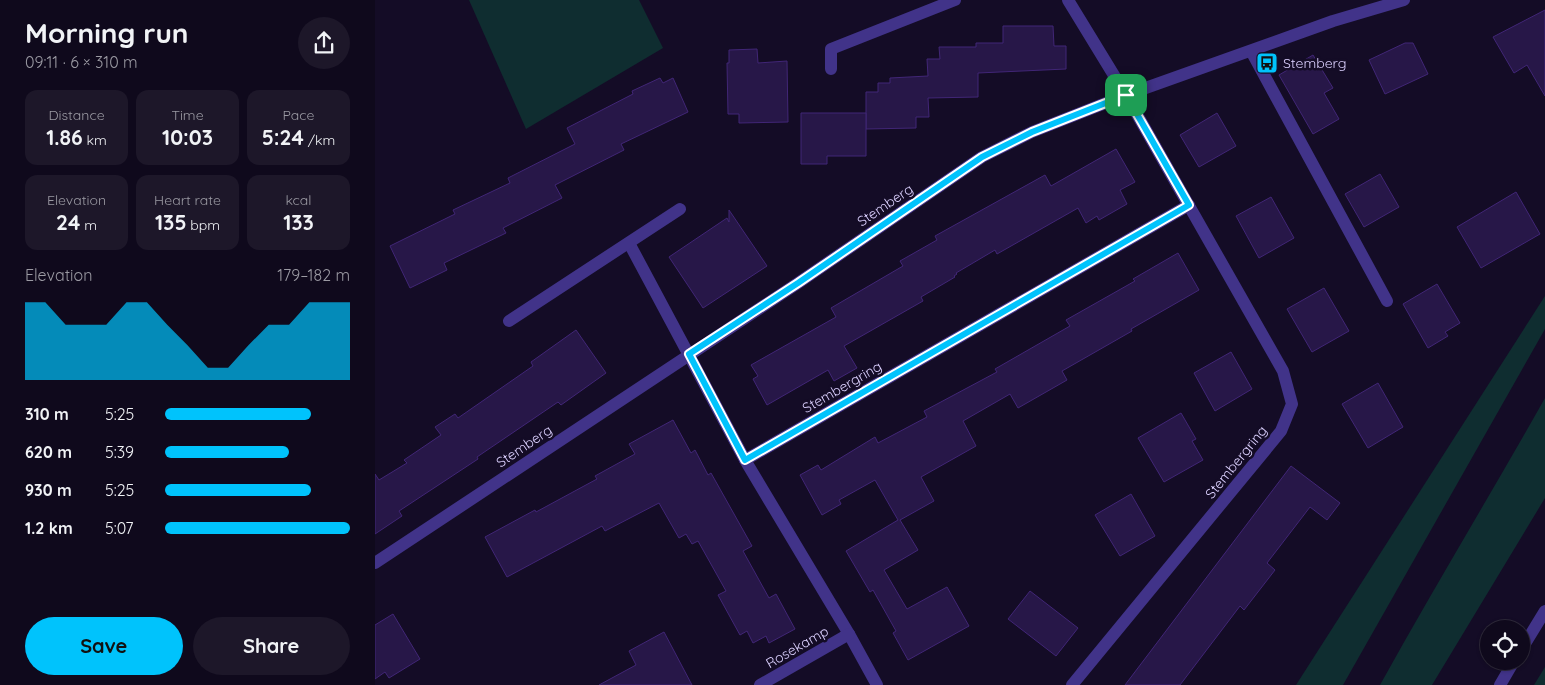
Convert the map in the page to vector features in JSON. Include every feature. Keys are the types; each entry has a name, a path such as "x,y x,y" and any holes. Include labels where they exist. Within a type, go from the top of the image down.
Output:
{"street":[{"path":"831,69 831,49 955,0"},
{"name":"Stembergring","path":"1068,0 1126,95 1283,371 1291,404 1281,431 1073,685"},
{"name":"Stemberg","path":"375,563 798,283 982,157 1032,132 1126,95 1333,21 1404,0"},
{"path":"1251,51 1387,301"},
{"name":"Stembergring","path":"745,460 1189,205"},
{"path":"509,321 680,209"},
{"path":"629,243 745,460 849,634 877,685"},
{"path":"1530,635 1545,611"},
{"name":"Rosekamp","path":"760,685 849,634"},
{"path":"1500,685 1509,670"}],"green space":[{"path":"469,0 639,0 663,48 526,129"},
{"path":"1545,296 1545,329 1343,685 1296,685"},
{"path":"1545,398 1545,498 1432,685 1380,685 1504,470"},
{"path":"1545,667 1545,685 1534,685"}],"building":[{"path":"1545,10 1545,96 1527,65 1514,73 1493,37"},
{"path":"1003,26 1053,26 1054,46 1066,46 1066,69 978,73 978,97 928,98 929,117 916,117 916,128 866,129 866,92 878,92 878,83 890,83 890,78 928,76 927,59 940,59 939,47 976,47 976,43 1003,43"},
{"path":"1405,43 1413,43 1428,74 1385,94 1369,60"},
{"path":"757,49 758,63 787,61 788,122 739,123 739,114 728,114 727,63 729,63 729,50"},
{"path":"1313,55 1333,88 1324,93 1339,119 1313,134 1279,75"},
{"path":"660,78 663,83 673,78 688,112 621,144 624,150 555,185 562,198 503,228 506,233 444,263 447,270 410,288 390,246 455,214 453,210 510,183 508,178 575,144 567,128 633,94 632,91"},
{"path":"801,113 866,113 866,156 827,156 827,164 801,164"},
{"path":"1217,113 1236,146 1199,167 1180,135"},
{"path":"1116,149 1135,182 1120,190 1127,204 1099,220 1097,216 1086,223 1078,208 997,254 995,250 921,297 923,301 844,346 857,368 834,381 828,370 767,405 753,379 758,376 751,365 836,317 831,308 903,266 900,261 937,240 935,236 1045,175 1051,186"},
{"path":"1380,174 1399,207 1364,227 1345,194"},
{"path":"1516,192 1540,234 1481,268 1457,227"},
{"path":"1271,197 1294,238 1259,258 1236,216"},
{"path":"729,210 767,266 703,308 669,257 727,218 729,222"},
{"path":"1178,253 1199,290 1062,371 1067,380 1018,408 1010,394 963,421 976,446 921,477 934,501 900,520 918,550 884,570 907,609 947,587 969,626 908,660 893,633 896,631 873,590 870,592 846,551 898,520 875,480 839,500 841,504 822,515 800,475 818,465 821,470 875,437 878,443 927,417 924,411 997,372 995,369 1070,326 1066,320 1135,281 1133,279"},
{"path":"1437,284 1460,323 1445,332 1448,336 1428,348 1403,304"},
{"path":"1324,288 1349,331 1312,352 1287,309"},
{"path":"576,330 606,373 561,405 558,402 477,457 478,459 399,511 402,516 375,534 375,474 379,480 407,463 404,460 441,435 435,427 455,414 458,418 533,366 531,362"},
{"path":"1231,352 1252,389 1215,411 1194,373"},
{"path":"1378,383 1403,427 1368,448 1342,404"},
{"path":"1181,413 1196,439 1192,441 1203,460 1164,482 1138,438"},
{"path":"673,420 691,453 695,450 708,475 711,473 752,546 743,551 769,598 776,594 795,629 769,643 766,636 753,643 747,631 740,635 718,595 726,591 698,541 692,544 686,534 679,538 659,503 605,531 602,526 507,577 485,537 597,479 595,476 635,454 629,444"},
{"path":"1291,466 1340,503 1327,520 1310,507 1267,563 1275,570 1244,610 1240,606 1180,685 1125,685"},
{"path":"1131,494 1155,536 1120,556 1095,515"},
{"path":"1030,591 1078,628 1056,656 1008,619"},
{"path":"393,614 420,659 389,678 385,672 375,679 375,625"},
{"path":"664,632 692,685 599,685 636,665 629,651"}],"place":[{"name":"Stemberg","path":"1267,63"}],"route":[{"path":"1126,95 1189,205 745,460 689,354 798,283 982,157 1032,132 1126,95"}]}
